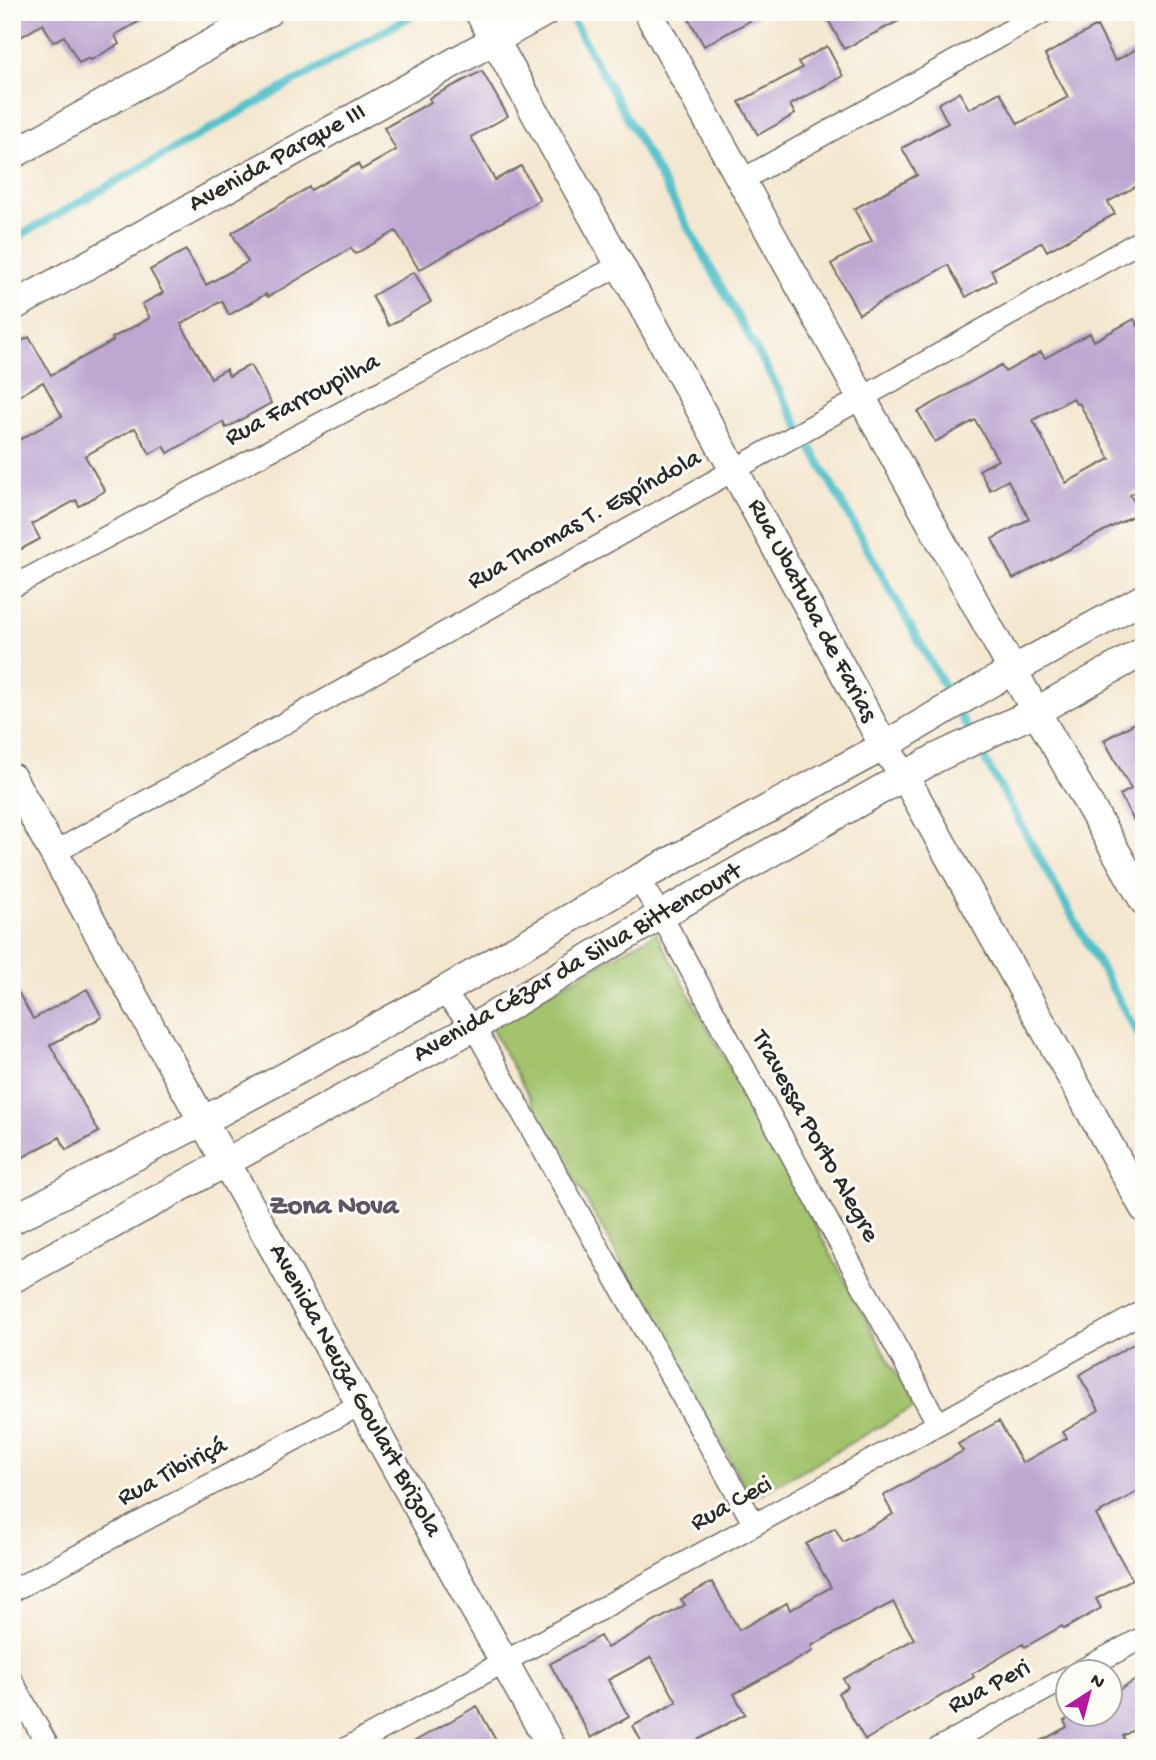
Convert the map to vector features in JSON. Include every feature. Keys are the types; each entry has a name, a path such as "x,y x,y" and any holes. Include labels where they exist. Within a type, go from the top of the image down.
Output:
{"street":[{"path":"12,155 268,12"},
{"name":"Rua Ubatuba de Farias","path":"479,12 734,470 895,740 905,777 1144,1208"},
{"path":"648,12 863,397 1002,677 1037,711 1144,901"},
{"path":"741,180 1043,12"},
{"name":"Avenida Parque III","path":"12,307 537,17"},
{"name":"Rua Thomas T. Espíndola","path":"54,853 1144,239"},
{"name":"Rua Farroupilha","path":"12,587 620,265"},
{"name":"Avenida Cézar da Silva Bittencourt","path":"12,1220 442,992 638,879 895,740 1144,598"},
{"name":"Avenida Cézar da Silva Bittencourt","path":"12,1279 474,1027 662,915 936,758 1037,711 1144,650"},
{"name":"Avenida Neuza Goulart Brizola","path":"12,778 552,1748"},
{"name":"Travessa Porto Alegre","path":"638,879 662,915 938,1424"},
{"path":"442,992 474,1027 754,1524"},
{"name":"Rua Ceci","path":"346,1748 1144,1311"},
{"name":"Rua Tibiriçá","path":"12,1591 361,1404"},
{"path":"1104,1658 1144,1637"},
{"path":"12,1681 49,1748"},
{"name":"Rua Peri","path":"939,1748 1054,1685"}],"green space":[{"path":"656,933 914,1407 752,1499 490,1026"}],"building":[{"path":"12,12 156,12 115,35 119,44 91,60 89,58 79,63 64,36 53,42 43,24 12,42"},
{"path":"685,12 766,12 704,46"},
{"path":"824,12 916,12 844,49"},
{"path":"1097,26 1115,61 1144,45 1144,182 1108,202 1115,214 1047,251 1042,242 991,270 996,280 966,297 948,265 859,314 831,264 872,241 854,209 917,175 902,148 948,123 938,104 959,92 969,109 1000,92 1018,124 1068,97 1045,55"},
{"path":"827,46 843,76 790,105 795,114 758,135 739,102 802,68 798,62"},
{"path":"482,71 508,116 471,137 495,180 521,166 540,200 419,270 396,231 355,254 351,248 268,297 266,294 229,315 222,301 181,324 211,378 226,369 229,376 250,365 271,403 226,428 223,422 168,453 164,446 150,454 135,428 85,456 105,491 79,506 76,500 32,524 40,539 12,554 12,444 62,416 43,382 12,400 12,346 29,337 51,375 113,341 112,338 150,318 142,304 163,293 150,270 186,250 206,285 248,262 232,233 309,187 311,190 358,164 361,170 396,150 384,128 431,102 429,98"},
{"path":"414,272 431,302 389,326 372,296"},
{"path":"1134,319 1144,336 1144,487 1130,495 1140,512 1013,579 992,539 1029,519 1008,480 990,490 979,470 998,460 975,420 935,442 918,412 1001,365 1005,372 1041,352 1045,358 1090,333 1094,341","holes":["1073,398 1076,404 1079,403 1110,459 1066,483 1033,420"]},
{"path":"1144,718 1144,839 1120,795 1131,789 1104,740"},
{"path":"12,981 33,1019 87,989 102,1017 50,1045 99,1132 66,1150 60,1137 18,1160 12,1150"},
{"path":"1144,1338 1144,1488 1096,1515 1132,1579 1096,1599 1101,1608 1025,1647 1023,1644 972,1674 974,1677 865,1740 838,1693 848,1687 843,1679 914,1639 893,1602 811,1646 813,1651 734,1694 745,1714 683,1748 645,1748 633,1726 677,1702 651,1657 608,1680 629,1717 591,1738 550,1664 600,1636 607,1648 685,1605 681,1599 712,1582 739,1630 787,1603 790,1610 831,1587 806,1544 835,1528 843,1542 893,1514 883,1496 963,1451 958,1444 999,1421 1022,1463 1067,1438 1063,1432 1099,1410 1079,1375"},
{"path":"1136,1680 1144,1693 1144,1724 1123,1736 1129,1748 1028,1748 1065,1728 1124,1728 1124,1687"},
{"path":"477,1706 500,1748 403,1748"}],"waterway":[{"path":"12,240 418,12"},
{"path":"568,12 1144,1045"}],"district":[{"name":"Zona Nova","path":"334,1207"}]}
